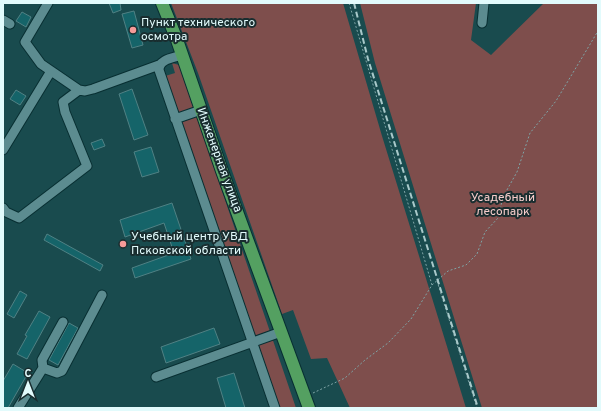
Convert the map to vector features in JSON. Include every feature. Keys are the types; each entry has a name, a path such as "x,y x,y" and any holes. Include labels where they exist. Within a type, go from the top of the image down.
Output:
{"main road":[{"name":"Инженерная улица","path":"162,3 307,402"}],"lane":[{"path":"48,3 25,42 41,64 79,90 85,91 93,89 182,55"},
{"path":"482,23 484,3"},
{"path":"159,65 159,70 175,119 275,408"},
{"path":"3,150 51,71"},
{"path":"3,208 6,212 19,218 87,166 65,112 63,102 79,90"},
{"path":"175,119 201,110"},
{"path":"43,368 57,373 62,371 102,295"},
{"path":"18,408 43,368 42,360 63,322"},
{"path":"156,377 281,332"}],"path":[{"path":"349,3 432,285"},
{"path":"307,402 345,378 365,360 388,343 410,319 432,285 448,272 466,265 477,254 485,232 498,218 503,197 517,172 530,133 556,101 598,31"},
{"path":"437,280 477,408"}],"green space":[{"path":"171,3 343,3 382,136 466,408 350,408 327,358 311,359 293,310 282,314 198,73"},
{"name":"Усадебный лесопарк","path":"360,3 476,3 471,40 491,55 544,3 598,3 598,408 482,408 375,63"},
{"path":"172,63 179,65 296,408 275,408 162,77 175,73"}],"building":[{"path":"109,3 120,3 121,10 113,13"},
{"name":"Пункт технического осмотра","path":"134,11 143,45 132,48 122,14"},
{"path":"22,12 31,17 26,27 16,21"},
{"path":"132,89 148,135 134,140 119,94"},
{"path":"16,90 26,96 20,105 10,99"},
{"path":"102,139 105,146 94,150 91,143"},
{"path":"151,147 159,172 142,177 134,152"},
{"path":"172,203 191,259 135,278 132,268 174,253 164,223 125,237 120,220"},
{"path":"47,234 103,265 100,271 44,240"},
{"path":"20,291 27,295 14,318 7,314"},
{"path":"39,311 50,317 27,359 17,354 27,336 25,335"},
{"path":"69,323 78,328 58,365 49,360"},
{"path":"214,328 220,344 166,363 161,347"},
{"path":"13,364 28,373 8,408 3,408 3,381"},
{"path":"234,373 245,408 226,408 217,378"}],"railway":[{"path":"354,3 368,59 478,408"}],"place":[{"name":"Пункт технического осмотра","path":"133,30"},
{"name":"Учебный центр УВД Псковской области","path":"123,244"}]}
